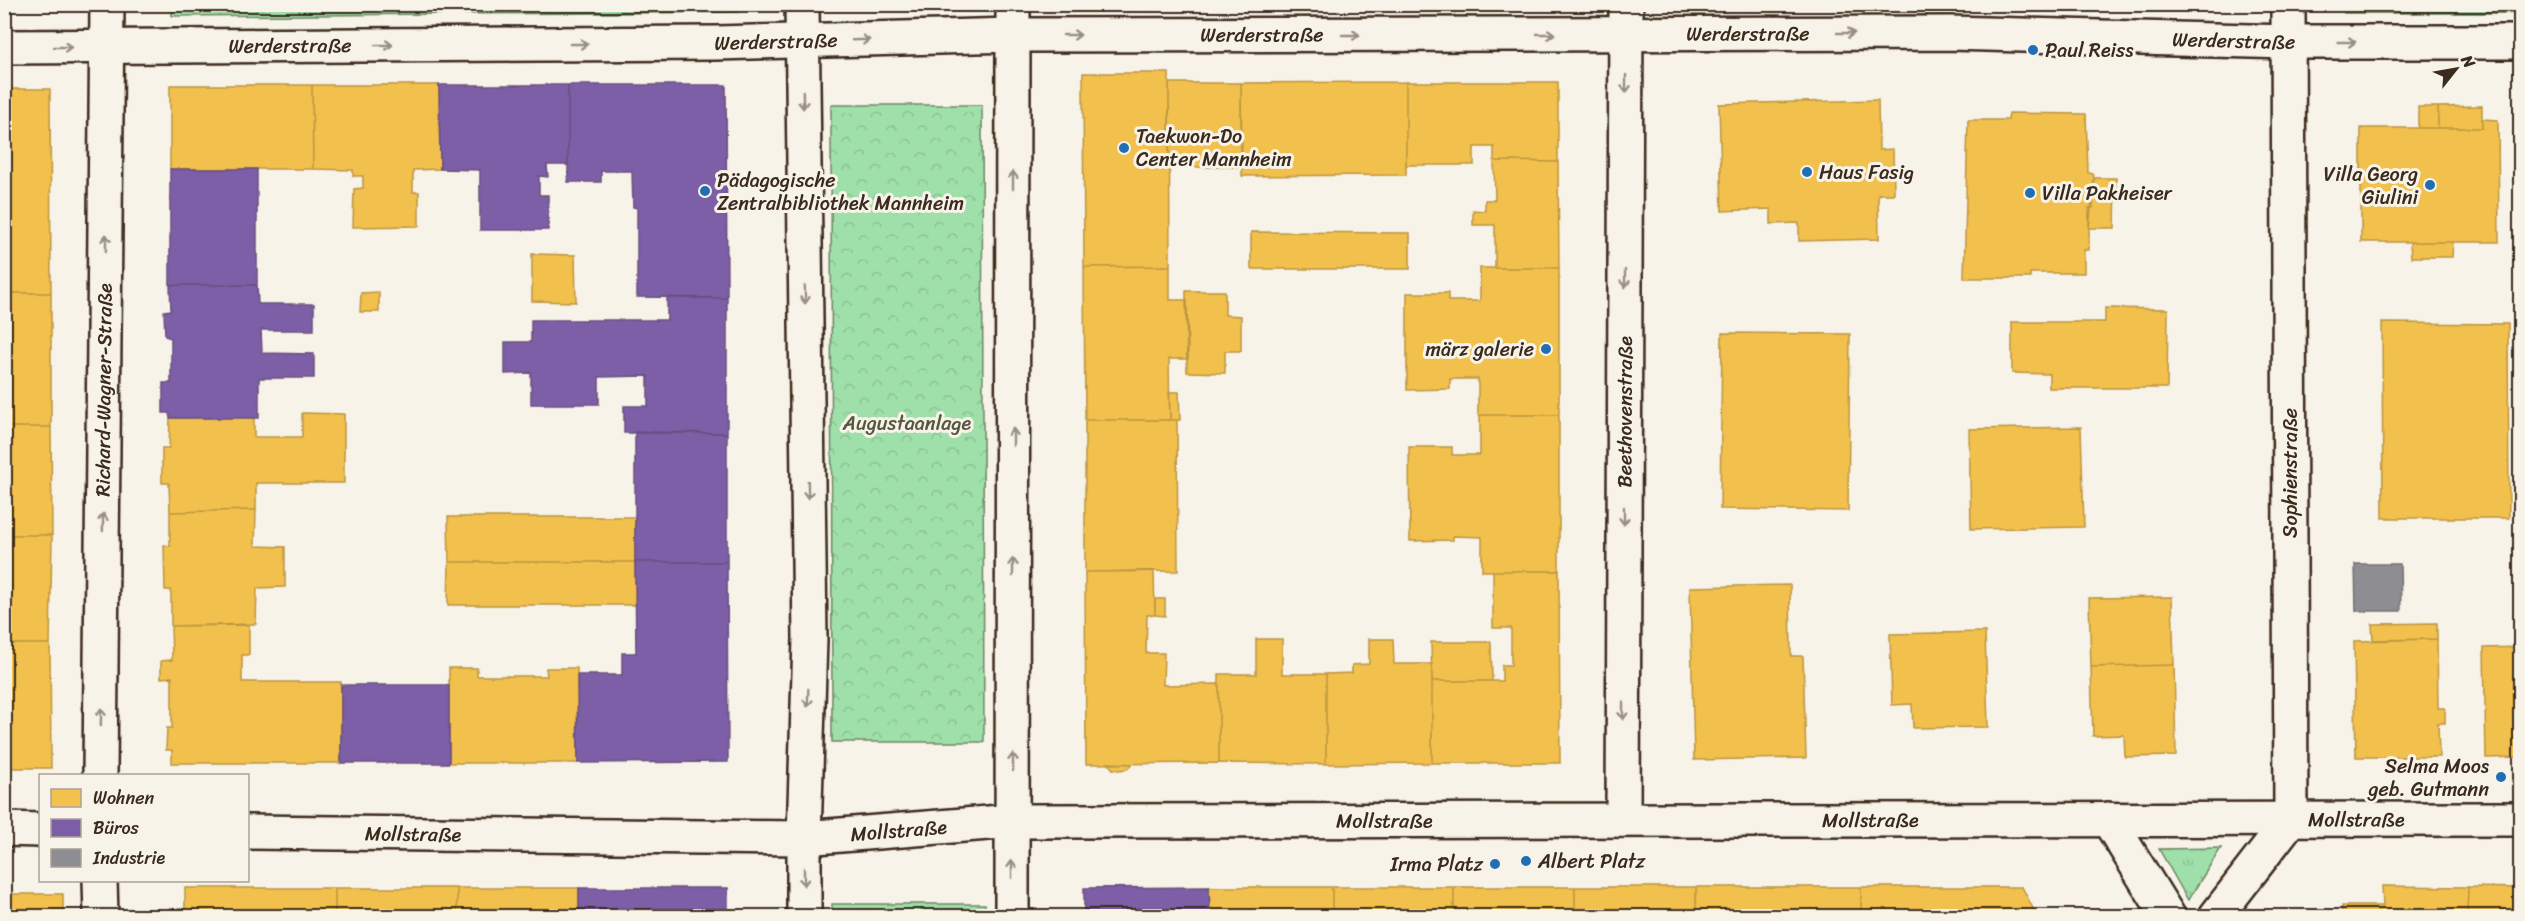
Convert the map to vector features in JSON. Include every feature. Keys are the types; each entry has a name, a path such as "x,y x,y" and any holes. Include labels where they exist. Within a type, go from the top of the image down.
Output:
{"street":[{"name":"Richard-Wagner-Straße","path":"100,774 107,4"},
{"path":"802,4 810,639 804,916"},
{"name":"Sophienstraße","path":"2288,4 2291,819"},
{"name":"Werderstraße","path":"4,47 802,42 1013,20 1626,19 1950,33 2289,42 2520,42"},
{"name":"Beethovenstraße","path":"1623,820 1626,19"},
{"path":"1012,916 1013,20"},
{"path":"2108,819 2168,916"},
{"path":"2216,916 2291,819"},
{"name":"Mollstraße","path":"249,832 804,838 1012,821 2520,819"},
{"path":"4,829 39,830"},
{"path":"100,882 101,916"}],"green space":[{"path":"2520,4 2520,13 2344,13 2344,5"},
{"path":"172,5 738,5 738,12 172,16"},
{"name":"Augustaanlage","path":"831,105 982,105 984,742 832,742"},
{"path":"2221,848 2188,900 2159,849"},
{"path":"832,904 985,904 985,916 832,916"}],"building: Wohnen":[{"path":"1083,73 1169,73 1170,266 1084,267"},
{"path":"1406,82 1406,175 1242,176 1241,83"},
{"path":"1406,82 1558,82 1558,162 1494,161 1494,147 1474,147 1474,165 1406,165"},
{"path":"1169,83 1241,83 1241,167 1169,167"},
{"path":"170,85 312,85 313,169 170,169"},
{"path":"312,85 439,85 440,169 413,170 413,192 419,192 419,226 353,227 354,189 363,188 363,176 353,176 353,170 313,169"},
{"path":"4,89 50,89 51,293 4,293"},
{"name":"Haus Fasig","path":"1878,100 1879,150 1893,149 1894,194 1878,194 1879,239 1799,241 1799,223 1771,224 1771,209 1722,211 1719,104"},
{"path":"2482,106 2482,128 2438,128 2438,107"},
{"path":"2418,107 2438,107 2438,128 2418,128"},
{"name":"Villa Pakheiser","path":"2009,113 2086,114 2088,173 2093,174 2094,178 2093,208 2089,208 2089,250 2084,250 2084,273 2030,273 2030,278 1964,278 1968,120 2008,120"},
{"name":"Villa Georg Giulini","path":"2482,119 2498,120 2499,242 2361,242 2361,128 2482,128"},
{"path":"1494,161 1558,162 1559,268 1495,268 1495,225 1473,225 1473,210 1485,211 1485,200 1495,200"},
{"path":"2094,178 2116,178 2115,228 2089,228"},
{"path":"1251,232 1410,233 1410,269 1251,269"},
{"path":"2410,242 2453,242 2452,257 2411,257"},
{"path":"532,254 575,255 576,302 532,301"},
{"path":"1170,266 1170,300 1187,300 1188,359 1169,359 1170,420 1085,420 1084,267"},
{"path":"1480,268 1559,268 1559,415 1478,415 1478,379 1450,379 1450,389 1407,390 1407,293 1448,293 1448,301 1480,301"},
{"path":"1186,291 1225,291 1225,315 1241,316 1241,351 1225,351 1225,373 1187,372"},
{"path":"379,292 379,312 360,312 361,293"},
{"path":"4,293 51,293 51,427 4,427"},
{"path":"2105,308 2168,309 2167,388 2049,388 2049,374 2012,373 2012,322 2105,322"},
{"path":"2382,323 2508,324 2509,518 2383,518"},
{"path":"1722,333 1850,334 1848,511 1720,509"},
{"path":"1169,392 1179,392 1180,420 1170,420"},
{"path":"302,413 344,414 344,483 256,483 256,510 170,512 169,483 162,483 162,448 169,448 170,418 254,417 254,437 302,437"},
{"path":"1480,415 1559,415 1559,571 1482,571 1482,537 1453,536 1453,540 1410,541 1409,447 1452,447 1452,455 1480,455"},
{"path":"1085,420 1177,420 1178,571 1085,572"},
{"path":"4,427 51,427 52,535 4,535"},
{"path":"2081,427 2084,527 1971,529 1969,429"},
{"path":"256,510 255,546 285,547 285,587 257,588 256,624 171,626 171,590 165,590 164,545 170,546 170,512"},
{"path":"448,517 635,517 635,562 449,562"},
{"path":"4,535 52,535 50,644 4,644"},
{"path":"449,562 635,562 635,605 448,605"},
{"path":"1154,571 1155,615 1147,615 1146,653 1164,653 1163,685 1219,684 1219,763 1086,764 1085,572"},
{"path":"1493,571 1559,571 1560,763 1432,763 1432,681 1502,681 1502,665 1511,665 1511,628 1493,628"},
{"path":"1790,585 1791,656 1803,656 1806,758 1694,760 1690,587"},
{"path":"2172,597 2174,665 2091,667 2089,598"},
{"path":"1155,599 1165,599 1165,616 1155,615"},
{"path":"2437,623 2437,639 2373,640 2372,624"},
{"path":"249,625 249,655 242,655 242,682 341,682 341,763 172,763 172,750 166,750 167,728 172,728 172,677 161,678 161,661 172,660 171,626"},
{"path":"1985,632 1988,727 1913,728 1912,704 1892,705 1890,634"},
{"path":"1256,639 1282,639 1282,674 1326,674 1326,764 1219,763 1219,674 1256,674"},
{"path":"1369,639 1393,639 1394,664 1432,664 1432,763 1326,764 1326,674 1352,673 1352,665 1369,664"},
{"path":"2437,639 2438,708 2445,708 2445,723 2438,723 2439,757 2356,757 2354,641"},
{"path":"1431,642 1491,642 1492,681 1432,681"},
{"path":"4,644 50,644 51,768 4,768"},
{"path":"2520,647 2520,757 2486,758 2484,648"},
{"path":"2174,665 2176,756 2125,757 2124,735 2093,736 2091,667"},
{"path":"449,668 477,668 477,676 547,676 546,668 577,668 578,763 449,763"},
{"path":"1108,763 1133,764 1127,769 1119,770 1113,769"},
{"path":"2382,886 2468,887 2467,916 2341,916 2342,906 2383,906"},
{"path":"1209,887 1332,887 1332,916 1210,916"},
{"path":"1332,887 1454,887 1454,916 1332,916"},
{"path":"1454,887 1575,887 1575,916 1454,916"},
{"path":"1575,887 1696,887 1696,916 1575,916"},
{"path":"1696,887 1861,887 1861,916 1696,916"},
{"path":"1861,887 2022,887 2037,916 1861,916"},
{"path":"2468,887 2520,888 2520,916 2467,916"},
{"path":"185,888 335,888 335,916 185,916"},
{"path":"335,888 457,888 457,916 335,916"},
{"path":"457,888 579,888 579,916 457,916"},
{"path":"4,894 63,894 63,916 4,916"}],"building: Büros":[{"path":"439,85 568,85 568,165 547,165 548,177 539,176 539,195 548,195 548,230 480,230 480,170 440,169"},
{"path":"568,85 726,85 727,298 637,297 637,208 633,207 632,171 601,171 601,182 568,182"},
{"path":"170,169 257,169 257,285 170,285"},
{"path":"170,285 257,285 258,304 314,304 314,330 261,330 262,353 314,354 314,378 259,378 259,418 170,418 169,413 163,413 163,383 171,383 171,338 165,336 164,311 171,310"},
{"path":"667,298 727,298 727,433 624,433 624,406 648,406 648,376 599,377 599,404 531,404 531,373 505,374 505,342 531,342 531,320 667,320"},
{"path":"635,432 727,433 727,562 635,562"},
{"path":"635,562 727,562 728,762 578,763 577,675 622,675 622,653 636,653"},
{"path":"341,685 449,685 449,763 341,763"},
{"path":"1209,887 1210,916 1084,916 1084,888"},
{"path":"579,888 728,888 728,916 579,916"}],"building: Industrie":[{"path":"2355,564 2400,564 2401,611 2356,611"}],"place":[{"name":"Paul Reiss","path":"2033,50"},
{"name":"Taekwon-Do Center Mannheim","path":"1124,148"},
{"name":"Haus Fasig","path":"1807,172"},
{"name":"Villa Georg Giulini","path":"2430,185"},
{"name":"Pädagogische Zentralbibliothek Mannheim","path":"705,191"},
{"name":"Villa Pakheiser","path":"2030,193"},
{"name":"märz galerie","path":"1546,349"},
{"name":"Selma Moos geb. Gutmann","path":"2501,777"},
{"name":"Albert Platz","path":"1526,861"},
{"name":"Irma Platz","path":"1495,864"}]}
